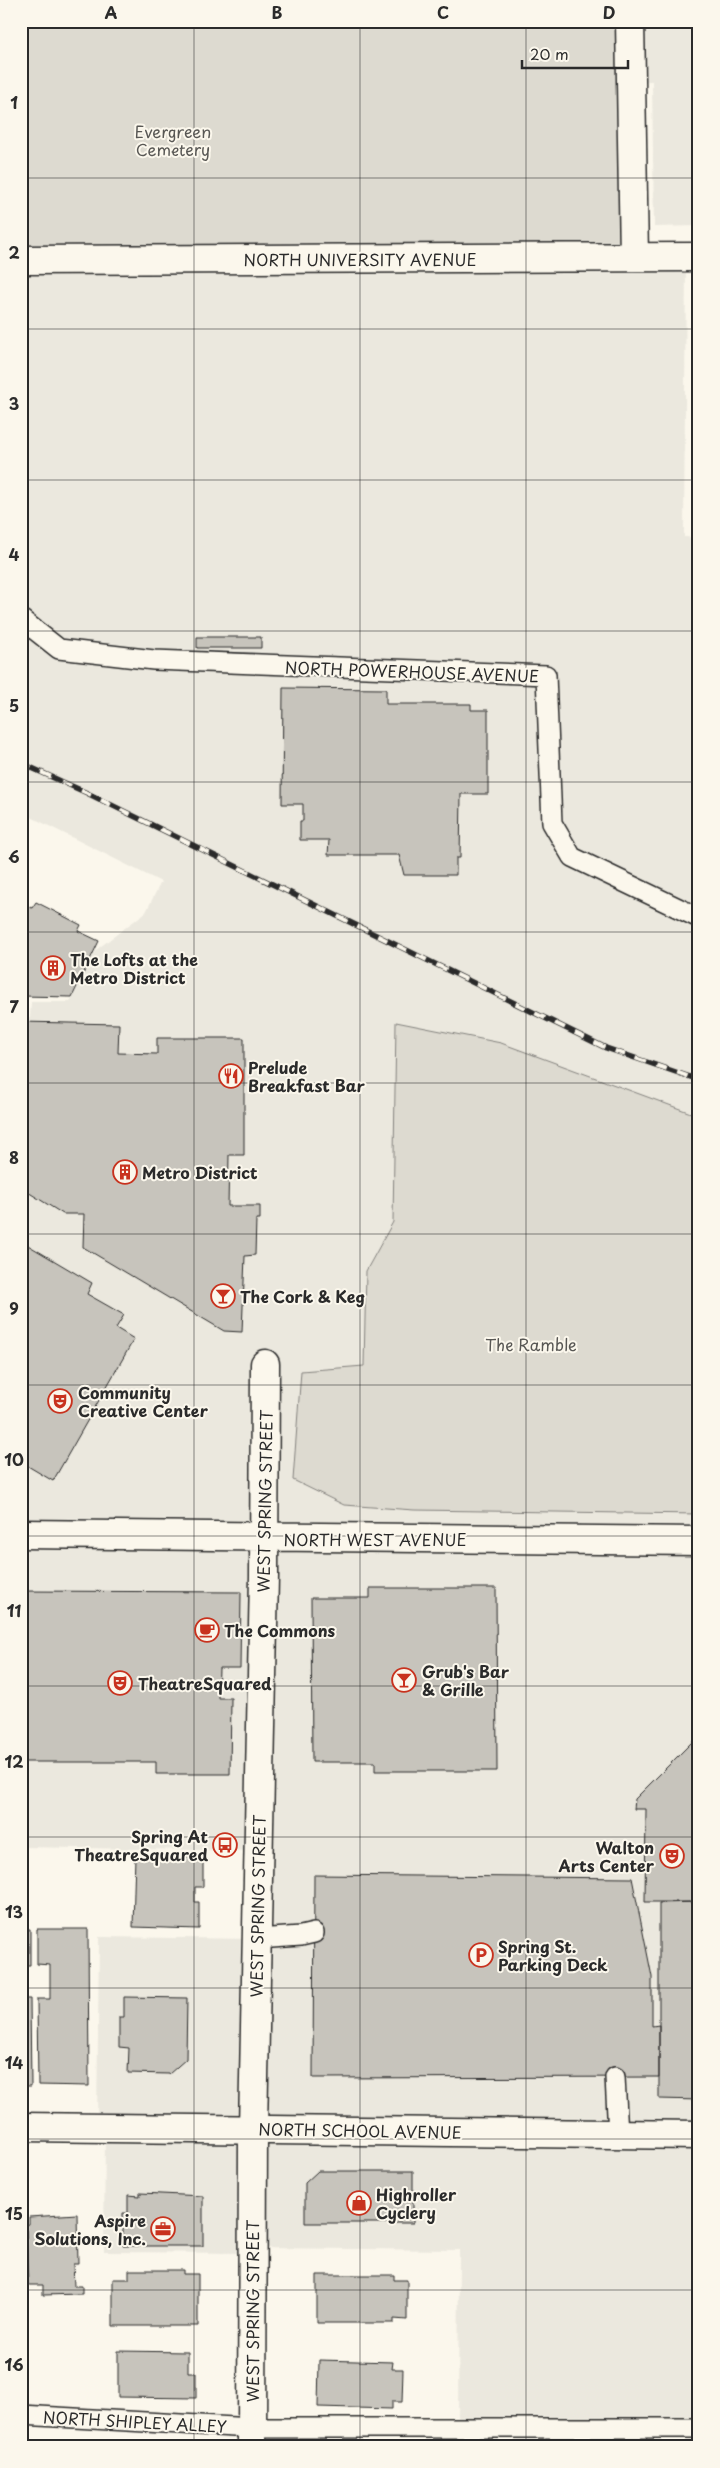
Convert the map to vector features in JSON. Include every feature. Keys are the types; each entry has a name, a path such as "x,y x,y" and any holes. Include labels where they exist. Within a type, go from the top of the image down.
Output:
{"street":[{"path":"630,21 634,257"},
{"name":"NORTH UNIVERSITY AVENUE","path":"21,260 699,257"},
{"name":"WEST SPRING STREET","path":"252,2437 253,2129 264,1538 265,1364"},
{"name":"NORTH WEST AVENUE","path":"21,1534 699,1541"},
{"name":"NORTH SCHOOL AVENUE","path":"21,2127 699,2135"}],"lane":[{"name":"NORTH POWERHOUSE AVENUE","path":"21,619 59,648 154,660 546,675 552,823 572,857 699,918"},
{"path":"257,1939 301,1936 314,1933"},
{"path":"615,2077 618,2134"},
{"name":"NORTH SHIPLEY ALLEY","path":"21,2415 252,2437 699,2428"}],"shaded area":[{"path":"630,21 699,21 699,226 654,227 652,81 630,82"},
{"path":"686,257 684,537 699,538 699,2428 458,2428 459,2250 253,2248 252,2253 104,2252 105,2128 97,2128 99,1937 257,1939 258,1851 21,1847 21,1018 30,1018 31,1002 70,1002 96,950 146,912 161,882 21,812 21,260"}],"green space":[{"name":"Evergreen Cemetery","path":"21,21 630,21 634,257 21,260"},
{"name":"The Ramble","path":"396,1022 501,1043 699,1116 699,1514 414,1510 344,1505 293,1480 301,1371 364,1366 366,1271 393,1222"}],"building":[{"path":"197,637 261,637 261,648 197,648"},
{"path":"283,688 386,689 386,704 471,704 471,710 488,710 488,794 461,794 460,858 456,858 456,875 404,875 399,855 328,855 329,840 300,840 300,821 303,821 303,804 282,804"},
{"name":"The Lofts at the Metro District","path":"36,902 81,925 78,931 99,941 72,997 21,996 21,903 32,908"},
{"name":"Metro District","path":"21,1022 119,1024 118,1053 157,1054 157,1038 244,1038 244,1155 229,1155 228,1206 260,1206 260,1219 256,1219 255,1255 245,1256 242,1332 224,1331 83,1247 84,1214 63,1214 23,1189 21,1191"},
{"name":"Community Creative Center","path":"21,1241 92,1283 87,1294 124,1315 116,1328 134,1339 53,1481 21,1462"},
{"name":"Grub's Bar & Grille","path":"370,1588 496,1588 497,1771 375,1771 375,1762 312,1762 311,1598 370,1598"},
{"name":"TheatreSquared","path":"21,1591 241,1592 240,1668 219,1668 218,1698 231,1698 230,1774 156,1774 156,1762 21,1762"},
{"name":"Walton Arts Center","path":"699,1735 699,1902 645,1902 646,1809 634,1809 635,1799"},
{"path":"135,1856 203,1857 203,1887 195,1887 195,1902 199,1902 199,1929 133,1927"},
{"name":"Spring St. Parking Deck","path":"314,1875 632,1878 652,1977 652,2026 659,2025 659,2077 313,2078"},
{"path":"699,1902 699,2100 659,2099 659,1903"},
{"path":"21,1929 30,1929 30,1965 21,1965"},
{"path":"37,1929 88,1929 89,2086 38,2085 37,1999 50,1999 50,1965 37,1964"},
{"path":"124,1997 187,1998 186,2059 169,2074 128,2073 129,2048 119,2047 119,2017 124,2017"},
{"path":"21,1999 30,1999 31,2086 21,2086"},
{"name":"Highroller Cyclery","path":"318,2171 413,2171 413,2223 305,2223 305,2183"},
{"name":"Aspire Solutions, Inc.","path":"140,2193 203,2196 203,2246 123,2246 123,2213 128,2213 128,2195 140,2196"},
{"path":"77,2214 78,2264 73,2264 74,2286 82,2286 82,2294 43,2295 43,2285 28,2285 26,2225 29,2224 29,2217"},
{"path":"129,2270 183,2270 183,2274 198,2274 198,2326 113,2326 113,2279 129,2279"},
{"path":"317,2275 394,2275 394,2280 407,2280 407,2320 394,2319 394,2323 317,2323"},
{"path":"118,2351 188,2352 188,2373 196,2373 196,2398 118,2397"},
{"path":"319,2360 393,2362 392,2369 403,2369 402,2402 392,2402 392,2409 318,2407"}],"railway":[{"path":"21,763 87,793 606,1048 699,1080"}],"place":[{"name":"The Lofts at the Metro District","path":"53,968"},
{"name":"Prelude Breakfast Bar","path":"231,1076"},
{"name":"Metro District","path":"125,1172"},
{"name":"The Cork & Keg","path":"223,1296"},
{"name":"Community Creative Center","path":"60,1401"},
{"name":"The Commons","path":"207,1630"},
{"name":"Grub's Bar & Grille","path":"404,1680"},
{"name":"TheatreSquared","path":"120,1683"},
{"name":"Spring At TheatreSquared","path":"225,1845"},
{"name":"Walton Arts Center","path":"672,1856"},
{"name":"Spring St. Parking Deck","path":"481,1955"},
{"name":"Highroller Cyclery","path":"359,2203"},
{"name":"Aspire Solutions, Inc.","path":"163,2229"}]}
